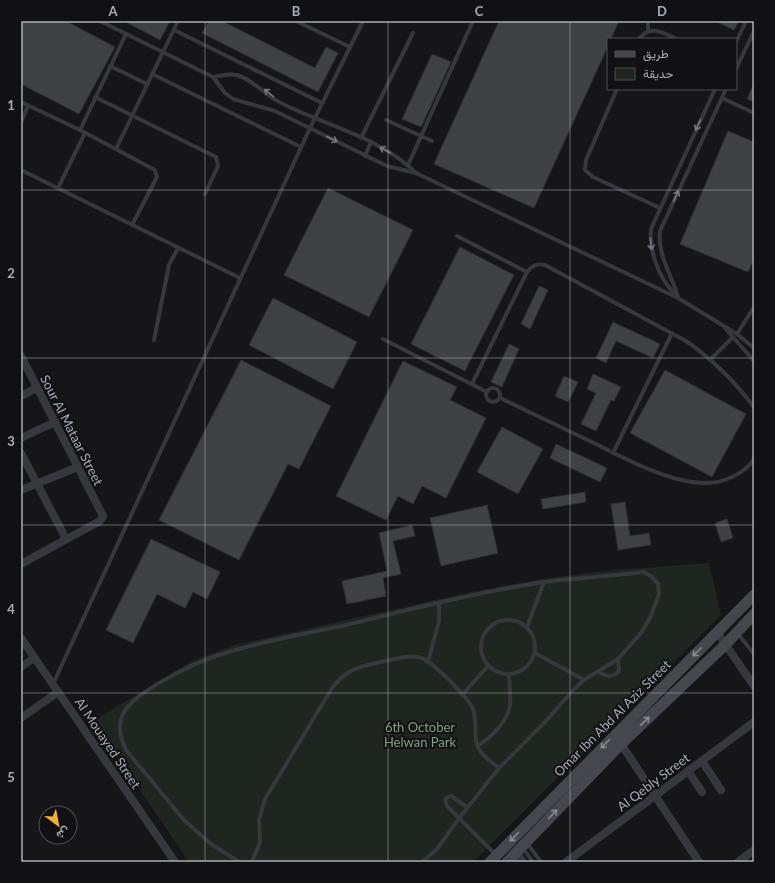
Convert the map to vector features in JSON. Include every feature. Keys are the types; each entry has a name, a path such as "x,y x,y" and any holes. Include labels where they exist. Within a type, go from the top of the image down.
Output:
{"main road":[{"name":"Omar Ibn Abd Al Aziz Street","path":"494,859 754,595"},
{"name":"Omar Ibn Abd Al Aziz Street","path":"507,862 621,744 726,644 754,614"}],"street":[{"name":"Sour Al Mataar Street","path":"21,356 103,514 100,521 66,539"},
{"path":"21,396 37,388"},
{"path":"21,438 55,422"},
{"path":"21,453 66,539 21,564"},
{"path":"21,490 78,467"},
{"path":"717,632 754,686"},
{"name":"Al Mouayed Street","path":"21,638 175,862"},
{"path":"21,667 34,658"},
{"path":"21,718 58,692"},
{"name":"Al Qebly Street","path":"566,862 754,722"},
{"path":"621,744 699,862"},
{"path":"702,761 721,790"},
{"path":"688,772 702,792"},
{"path":"522,847 523,862"},
{"path":"738,862 754,850"}],"lane":[{"path":"100,21 213,77 225,92 233,99 275,111 365,156 392,167 416,173 678,298 699,309 737,334 754,348"},
{"path":"116,149 178,21"},
{"path":"296,21 350,47"},
{"path":"52,684 301,147 363,21"},
{"path":"408,165 473,21"},
{"path":"648,21 648,31"},
{"path":"737,40 746,21"},
{"path":"174,30 322,103"},
{"path":"640,38 648,31 659,31 675,38"},
{"path":"737,67 754,31"},
{"path":"361,138 413,33"},
{"path":"80,130 126,34"},
{"path":"110,66 147,84"},
{"path":"152,74 301,147"},
{"path":"213,77 235,75 246,78 256,83 280,102 371,142 393,154 416,173"},
{"path":"617,90 586,160 586,170 593,177 660,208"},
{"path":"678,298 664,280 653,254 650,242 651,229 715,90"},
{"path":"678,298 661,253 659,242 660,231 726,90"},
{"path":"96,97 216,157 218,166 205,194"},
{"path":"722,98 754,113"},
{"path":"21,102 80,130 152,168 157,174 132,225"},
{"path":"21,122 28,106"},
{"path":"386,120 432,141"},
{"path":"58,188 85,133"},
{"path":"365,156 371,142"},
{"path":"21,170 240,278"},
{"path":"457,236 527,272"},
{"path":"154,340 169,265 178,248"},
{"path":"472,384 527,272 534,265 545,265 692,345 732,381 754,407"},
{"path":"737,334 754,307"},
{"path":"723,326 732,338 754,361"},
{"path":"613,453 672,333"},
{"path":"710,360 732,338"},
{"path":"383,339 487,392"},
{"path":"487,392 489,389 495,388 500,392 500,398"},
{"path":"487,392 487,398 492,402 495,402 500,398"},
{"path":"500,398 613,453 666,475 704,483 715,482 740,473 753,462"},
{"path":"239,862 211,844 184,820 126,750 120,737 120,725 124,712 132,702 176,674 216,656 439,603 544,582 644,572 652,577 658,584 659,594 650,618 641,634 618,659 584,680 499,768 467,807 437,849 422,862"},
{"path":"527,627 544,582"},
{"path":"428,662 439,621 439,603"},
{"path":"504,620 520,623 527,627 534,639 535,653 529,666 523,671 509,675 494,671 488,666 483,659 481,642 489,628 504,620"},
{"path":"736,632 754,654"},
{"path":"535,653 584,680"},
{"path":"252,862 260,842 259,820 265,799 340,678 350,671 362,666 412,656 428,662 462,696 473,710 478,746 483,755 499,768"},
{"path":"599,672 610,677 615,676 619,672 618,659"},
{"path":"462,696 488,666"},
{"path":"478,746 489,738 508,712 510,704 509,675"},
{"path":"467,807 451,796 445,799 447,806 460,817 494,859"},
{"path":"522,847 533,862"},
{"path":"522,847 541,862"}],"green space":[{"name":"6th October Helwan Park","path":"709,563 721,615 473,862 189,862 93,721 194,660 235,645 471,592 542,579 604,571"}],"building":[{"path":"21,21 66,21 115,47 79,114 21,84"},
{"path":"124,21 170,21 160,40"},
{"path":"209,21 222,21 315,68 326,47 338,53 318,92 202,33"},
{"path":"499,21 619,21 611,38 607,38 607,48 534,208 434,164"},
{"path":"715,21 739,21 734,30"},
{"path":"432,54 451,62 421,127 402,119"},
{"path":"754,83 754,102 747,99"},
{"path":"728,131 754,142 754,259 748,272 680,244"},
{"path":"328,188 413,230 369,317 284,275"},
{"path":"460,247 514,275 465,371 411,344"},
{"path":"539,286 548,290 530,329 521,324"},
{"path":"273,298 357,342 333,389 249,345"},
{"path":"613,322 660,344 653,358 616,341 606,363 596,358"},
{"path":"509,344 519,349 502,387 491,382"},
{"path":"241,360 331,406 299,469 288,464 239,560 159,520"},
{"path":"403,361 457,387 450,400 486,418 446,498 422,486 413,504 398,496 386,520 336,496"},
{"path":"665,370 746,414 712,477 630,433"},
{"path":"593,374 621,387 614,401 611,400 596,431 581,424 596,393 587,389"},
{"path":"564,376 578,382 568,402 555,396"},
{"path":"502,427 543,449 518,494 477,472"},
{"path":"556,444 607,468 600,482 550,458"},
{"path":"585,492 586,502 543,509 541,499"},
{"path":"625,502 630,536 649,533 651,545 618,550 611,504"},
{"path":"487,505 498,553 441,566 430,518"},
{"path":"727,519 733,538 721,542 715,523"},
{"path":"412,525 415,536 393,541 401,574 383,578 386,596 347,604 342,581 387,571 379,533"},
{"path":"151,539 220,572 207,599 193,592 185,608 157,594 133,643 106,630"}]}
